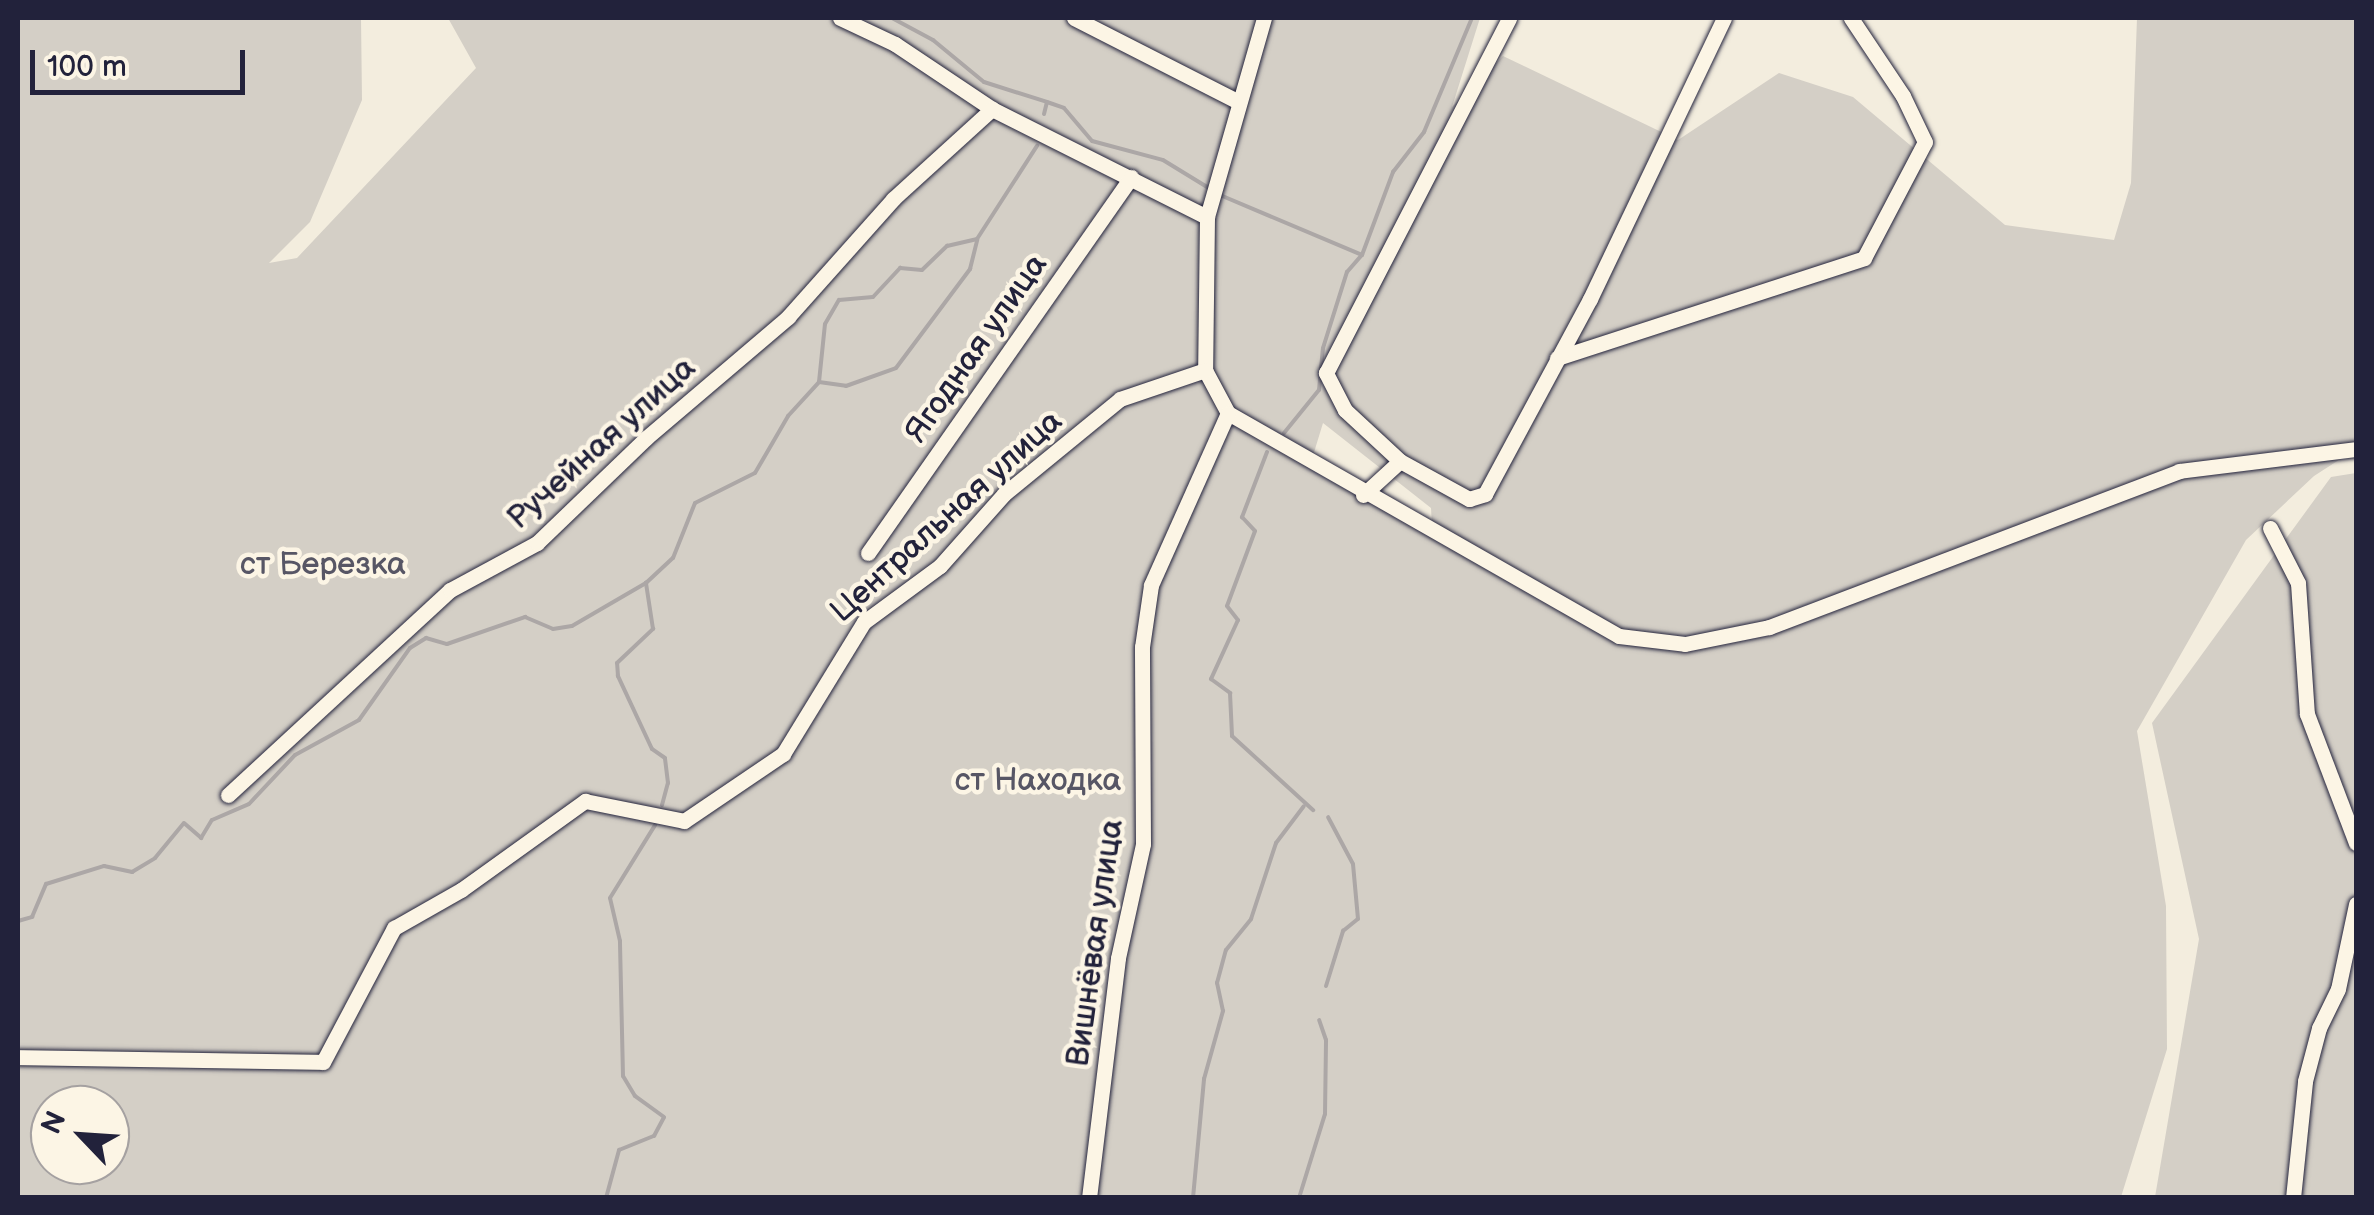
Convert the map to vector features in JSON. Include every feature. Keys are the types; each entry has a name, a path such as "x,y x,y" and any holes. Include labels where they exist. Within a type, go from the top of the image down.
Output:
{"street":[{"path":"840,18 895,44 992,109 1208,210"},
{"path":"1074,18 1239,102"},
{"path":"1264,18 1208,210 1205,370 1228,413 1363,494 1619,636 1685,644 1769,627 2178,471 2356,449"},
{"path":"1509,18 1326,373 1345,410 1400,460 1469,499 1484,494 1557,358 1724,18"},
{"path":"1557,358 1864,258 1925,142 1903,96 1851,18"},
{"name":"Ручейная улица","path":"228,795 450,590 537,542 788,317 893,199 992,109"},
{"name":"Ягодная улица","path":"868,552 1131,177"},
{"name":"Центральная улица","path":"18,1056 323,1062 394,928 461,890 585,801 684,822 783,754 864,622 940,566 1004,494 1120,399 1205,370"},
{"name":"Вишнёвая улица","path":"1089,1198 1118,958 1143,844 1142,647 1151,585 1228,413"},
{"path":"1363,494 1400,460"},
{"path":"2270,528 2298,583 2308,714 2356,843"},
{"path":"2292,1198 2306,1081 2319,1028 2338,990 2356,904"}],"green space":[{"path":"18,18 361,18 362,100 310,222 269,263 297,258 476,68 448,18 1480,18 1452,107 1503,56 1678,140 1779,73 1853,97 2005,225 2114,240 2131,183 2137,18 2356,18 2356,449 2314,476 2246,540 2137,731 2166,906 2167,1049 2121,1197 18,1197","holes":["1323,423 1431,508 1432,525 1312,459"]},
{"path":"2356,473 2356,1197 2155,1197 2199,939 2152,723 2331,477"}],"waterway":[{"path":"892,18 933,40 984,82 1047,102"},
{"path":"1284,433 1319,390 1323,348 1347,272 1362,255 1393,172 1424,132 1472,18"},
{"path":"1044,114 1047,102 1064,108 1092,141 1163,160 1212,190"},
{"path":"662,805 668,783 665,758 652,749 618,676 617,663 653,629 646,583 673,558 695,503 755,473 788,416 819,382 825,324 839,300 873,297 900,268 922,270 947,246 977,239 1037,146"},
{"path":"1220,195 1362,255"},
{"path":"819,382 846,386 896,368 970,269 977,240"},
{"path":"1267,452 1242,517 1255,531 1227,606 1238,620 1211,679 1230,693 1232,736 1313,810"},
{"path":"18,921 32,917 46,884 104,866 132,872 155,858 184,823 201,838 212,820 249,804 295,755 359,720 410,648 426,638 447,644 525,617 553,629 572,626 646,583"},
{"path":"1193,1198 1204,1079 1223,1011 1217,983 1226,950 1251,919 1276,843 1304,806"},
{"path":"1326,986 1343,931 1358,919 1353,864 1328,817"},
{"path":"606,1198 619,1150 654,1136 664,1117 635,1096 623,1076 620,941 610,898 655,825"},
{"path":"1299,1198 1325,1114 1326,1040 1319,1020"}],"park label":[{"name":"ст Березка","path":"323,565"},
{"name":"ст Находка","path":"1038,781"}]}
